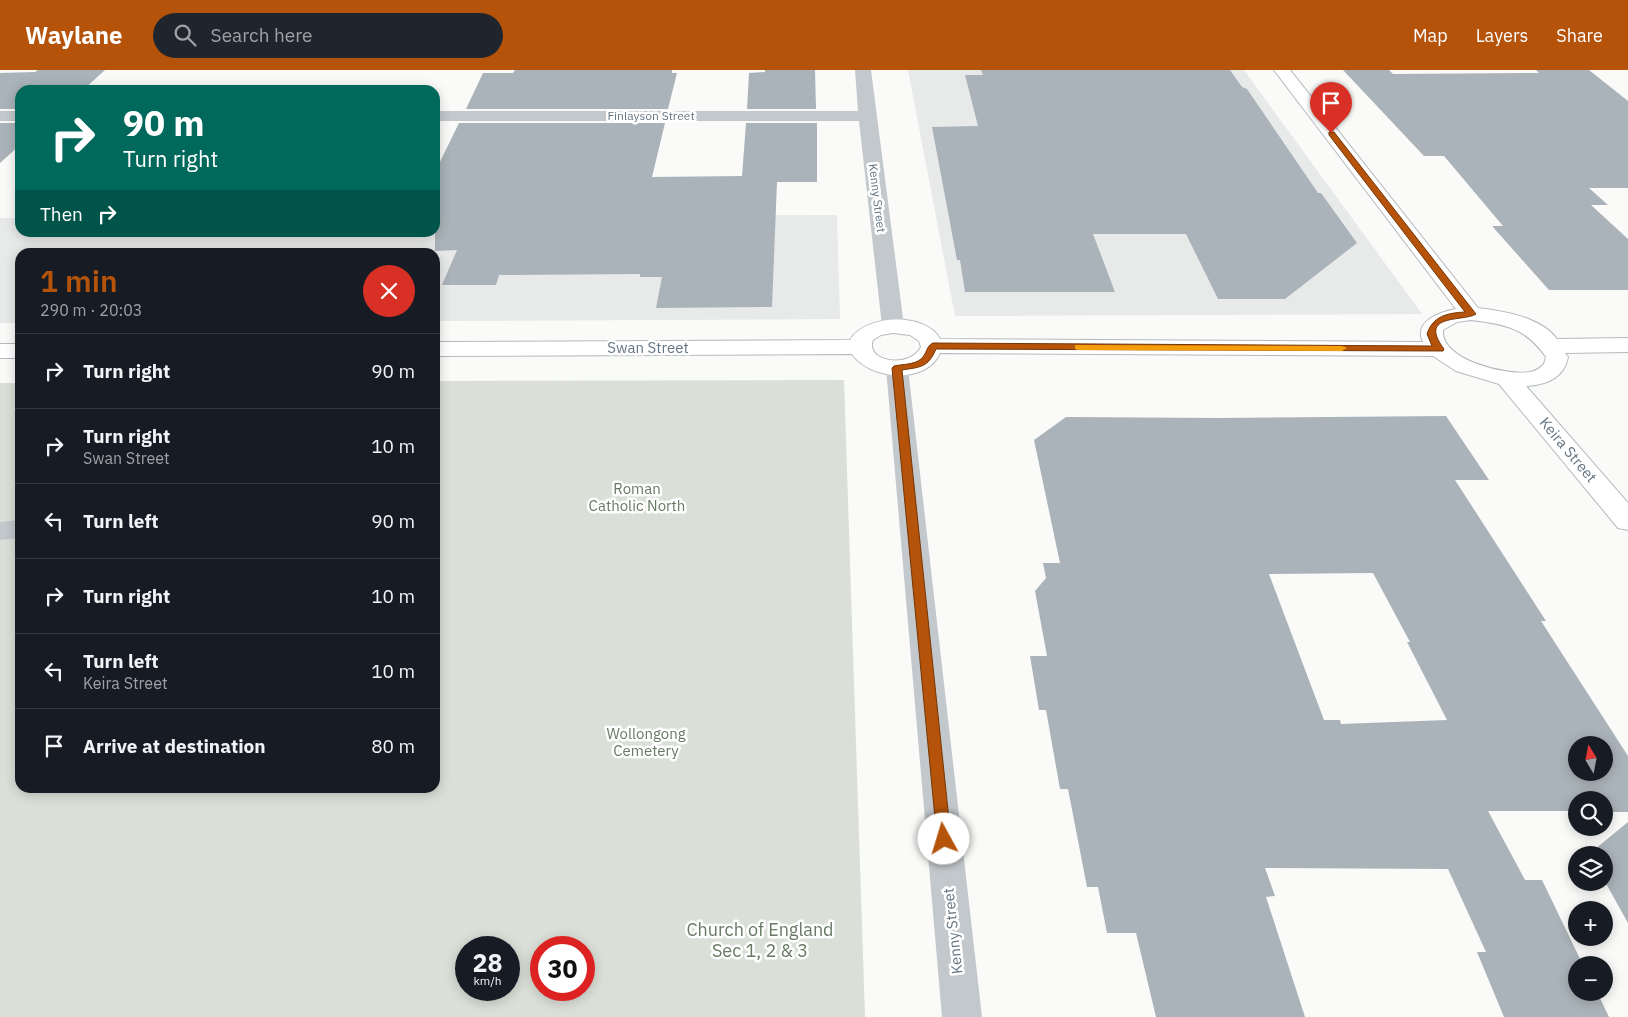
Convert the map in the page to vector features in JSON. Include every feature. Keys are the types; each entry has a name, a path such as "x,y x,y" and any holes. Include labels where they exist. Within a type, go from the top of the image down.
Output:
{"street":[{"name":"Kenny Street","path":"863,70 893,326"},
{"path":"1282,70 1471,314"},
{"path":"0,116 15,116"},
{"name":"Finlayson Street","path":"440,116 867,116"},
{"path":"1471,314 1492,316 1531,330 1550,346 1557,357 1555,367 1542,376 1507,379 1485,374 1462,365 1444,354 1434,342 1432,334 1435,324 1453,315 1471,314"},
{"path":"893,326 915,330 924,334 933,346 927,359 919,364 897,368 873,363 865,357 860,347 864,336 871,331 893,326"},
{"path":"1550,346 1628,345"},
{"path":"933,346 1440,349"},
{"name":"Swan Street","path":"440,349 860,347"},
{"path":"0,351 15,351"},
{"name":"Kenny Street","path":"897,368 962,1017"},
{"name":"Keira Street","path":"1507,379 1628,522"}],"lane":[{"path":"0,532 15,530"}],"shaded area":[{"path":"908,70 1244,70 1422,314 955,316"},
{"path":"837,215 840,319 440,321 440,248 15,248 15,323 0,323 0,218 15,218 15,237 440,237 440,217"}],"green space":[{"name":"Wollongong Cemetery","path":"844,380 865,1017 0,1017 0,383 15,383 15,793 440,793 440,381"}],"building":[{"path":"38,70 105,70 88,85 15,85 15,109 0,109 0,73 35,72"},
{"path":"515,70 672,70 672,73 677,73 668,109 466,109 483,73 513,73"},
{"path":"765,70 815,70 816,109 747,109 749,73 765,72"},
{"path":"981,70 1230,70 1242,87 1247,89 1318,193 1321,193 1357,243 1285,299 1218,299 1186,234 1093,234 1115,292 965,292 960,260 957,260 932,127 978,126 965,75 983,75"},
{"path":"1343,70 1389,70 1393,74 1539,73 1536,70 1589,70 1628,101 1628,188 1589,188 1608,205 1591,205 1628,239 1628,290 1549,290 1492,226 1503,226 1444,156 1424,156"},
{"path":"0,123 15,123 15,150 0,163"},
{"path":"459,123 665,123 652,177 742,176 746,123 817,123 817,182 777,182 772,307 656,308 662,277 640,277 640,274 499,275 496,285 442,285 457,250 440,251 440,248 435,248 435,237 440,237 440,162"},
{"path":"1446,416 1489,480 1455,480 1546,621 1541,621 1628,756 1628,812 1613,812 1613,791 1568,791 1568,811 1488,811 1525,880 1542,880 1568,934 1568,946 1574,946 1579,956 1568,956 1568,1001 1601,1001 1609,1017 1504,1017 1477,952 1486,952 1448,869 1265,868 1275,896 1266,897 1305,1017 1156,1017 1136,933 1107,933 1098,887 1087,887 1068,789 1060,789 1046,710 1039,710 1030,656 1047,656 1035,591 1046,578 1043,563 1060,563 1034,440 1066,417","holes":["1373,573 1410,642 1407,642 1447,720 1341,724 1340,720 1324,720 1269,574"]},
{"path":"1628,822 1628,923 1610,891 1613,891 1613,846 1599,846"}],"slow traffic":[{"path":"1078,347 1342,348"}],"route":[{"path":"944,839 897,368 919,364 927,359 933,346 1440,349 1434,342 1432,334 1435,324 1453,315 1471,314 1331,133"}],"park label":[{"name":"Roman Catholic North","path":"637,498"},
{"name":"Church of England Sec 1, 2 & 3","path":"760,940"}]}
